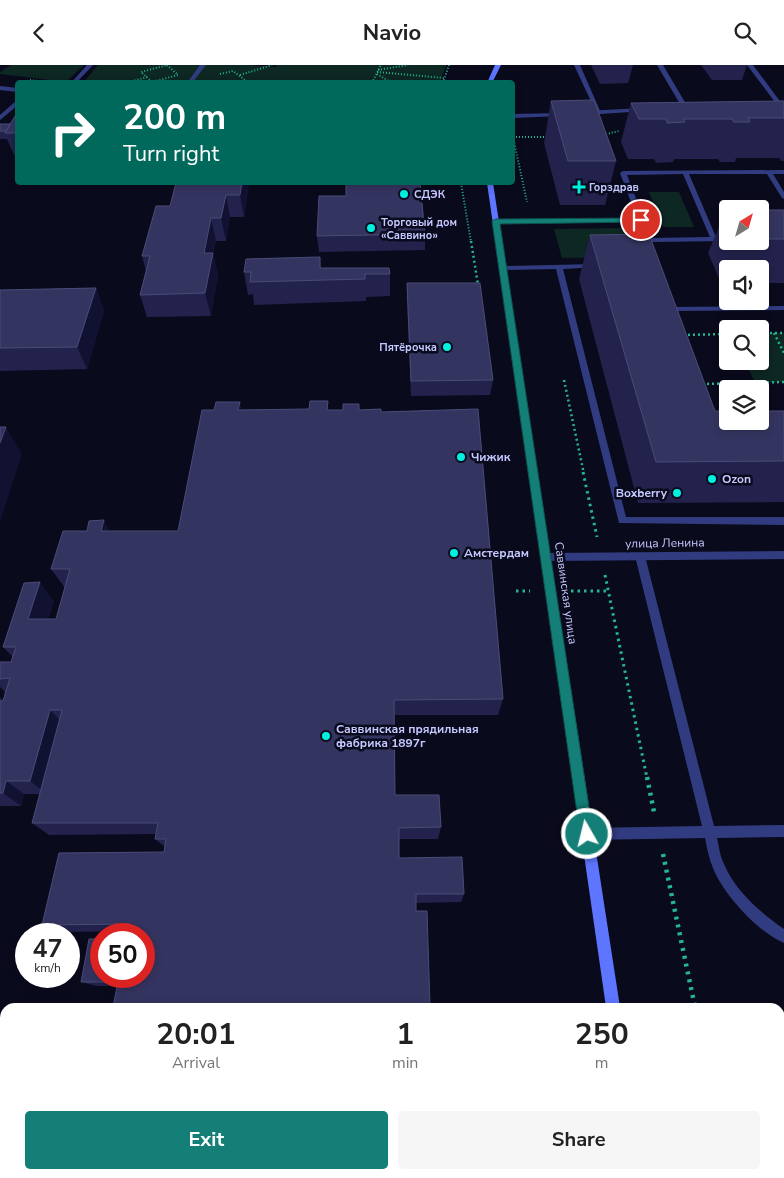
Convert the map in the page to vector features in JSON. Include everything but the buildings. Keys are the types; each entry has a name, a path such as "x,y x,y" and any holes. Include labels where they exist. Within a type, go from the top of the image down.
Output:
{"main road":[{"path":"490,80 498,65"},
{"name":"Саввинская улица","path":"490,185 612,1003"}],"street":[{"path":"76,80 90,65"},
{"path":"191,80 203,65"},
{"path":"577,65 599,112"},
{"path":"660,65 686,109"},
{"path":"750,65 782,105"},
{"path":"0,88 15,90"},
{"path":"0,118 15,105"},
{"path":"772,105 782,105"},
{"path":"676,109 696,108"},
{"path":"0,113 9,110"},
{"path":"579,113 647,110"},
{"path":"515,116 569,113"},
{"path":"654,256 623,173 784,172"},
{"path":"685,173 714,239"},
{"path":"768,173 784,197"},
{"path":"496,221 641,220"},
{"path":"648,240 719,239"},
{"path":"503,268 608,266"},
{"path":"559,267 622,521 784,521"},
{"path":"669,300 682,335"},
{"path":"672,309 784,308"},
{"name":"улица Ленина","path":"546,557 784,555"},
{"path":"640,556 718,867 728,886 756,915 784,937"},
{"path":"587,834 784,831"}],"path":[{"path":"151,80 141,72 167,65 178,75 156,80"},
{"path":"239,75 272,65"},
{"path":"373,80 381,65"},
{"path":"377,72 408,65"},
{"path":"377,72 444,78 448,65"},
{"path":"233,71 245,80"},
{"path":"377,72 388,80"},
{"path":"136,80 147,77"},
{"path":"599,135 608,135 626,129"},
{"path":"515,137 553,137"},
{"path":"460,185 478,286"},
{"path":"769,333 784,333"},
{"path":"774,333 784,353"},
{"path":"682,335 719,334"},
{"path":"700,384 784,382"}],"green space":[{"path":"11,65 84,65 68,80 50,80 0,74 0,72"},
{"path":"98,65 249,65 275,67 277,65 446,65 441,80 86,80"},
{"path":"649,192 679,192 694,227 663,227"},
{"path":"627,228 638,257 562,258 554,229"},
{"path":"769,333 784,333 784,382 769,383 769,380 754,380 749,370 769,370"}],"place":[{"name":"Горздрав","path":"579,187"},
{"name":"СДЭК","path":"404,194"},
{"name":"Торговый дом «Саввино»","path":"371,228"},
{"name":"Пятёрочка","path":"447,347"},
{"name":"Чижик","path":"461,457"},
{"name":"Ozon","path":"712,479"},
{"name":"Boxberry","path":"677,493"},
{"name":"Амстердам","path":"454,553"},
{"name":"Саввинская прядильная фабрика 1897г","path":"326,736"}],"route":[{"path":"587,834 496,221 641,220"}]}
